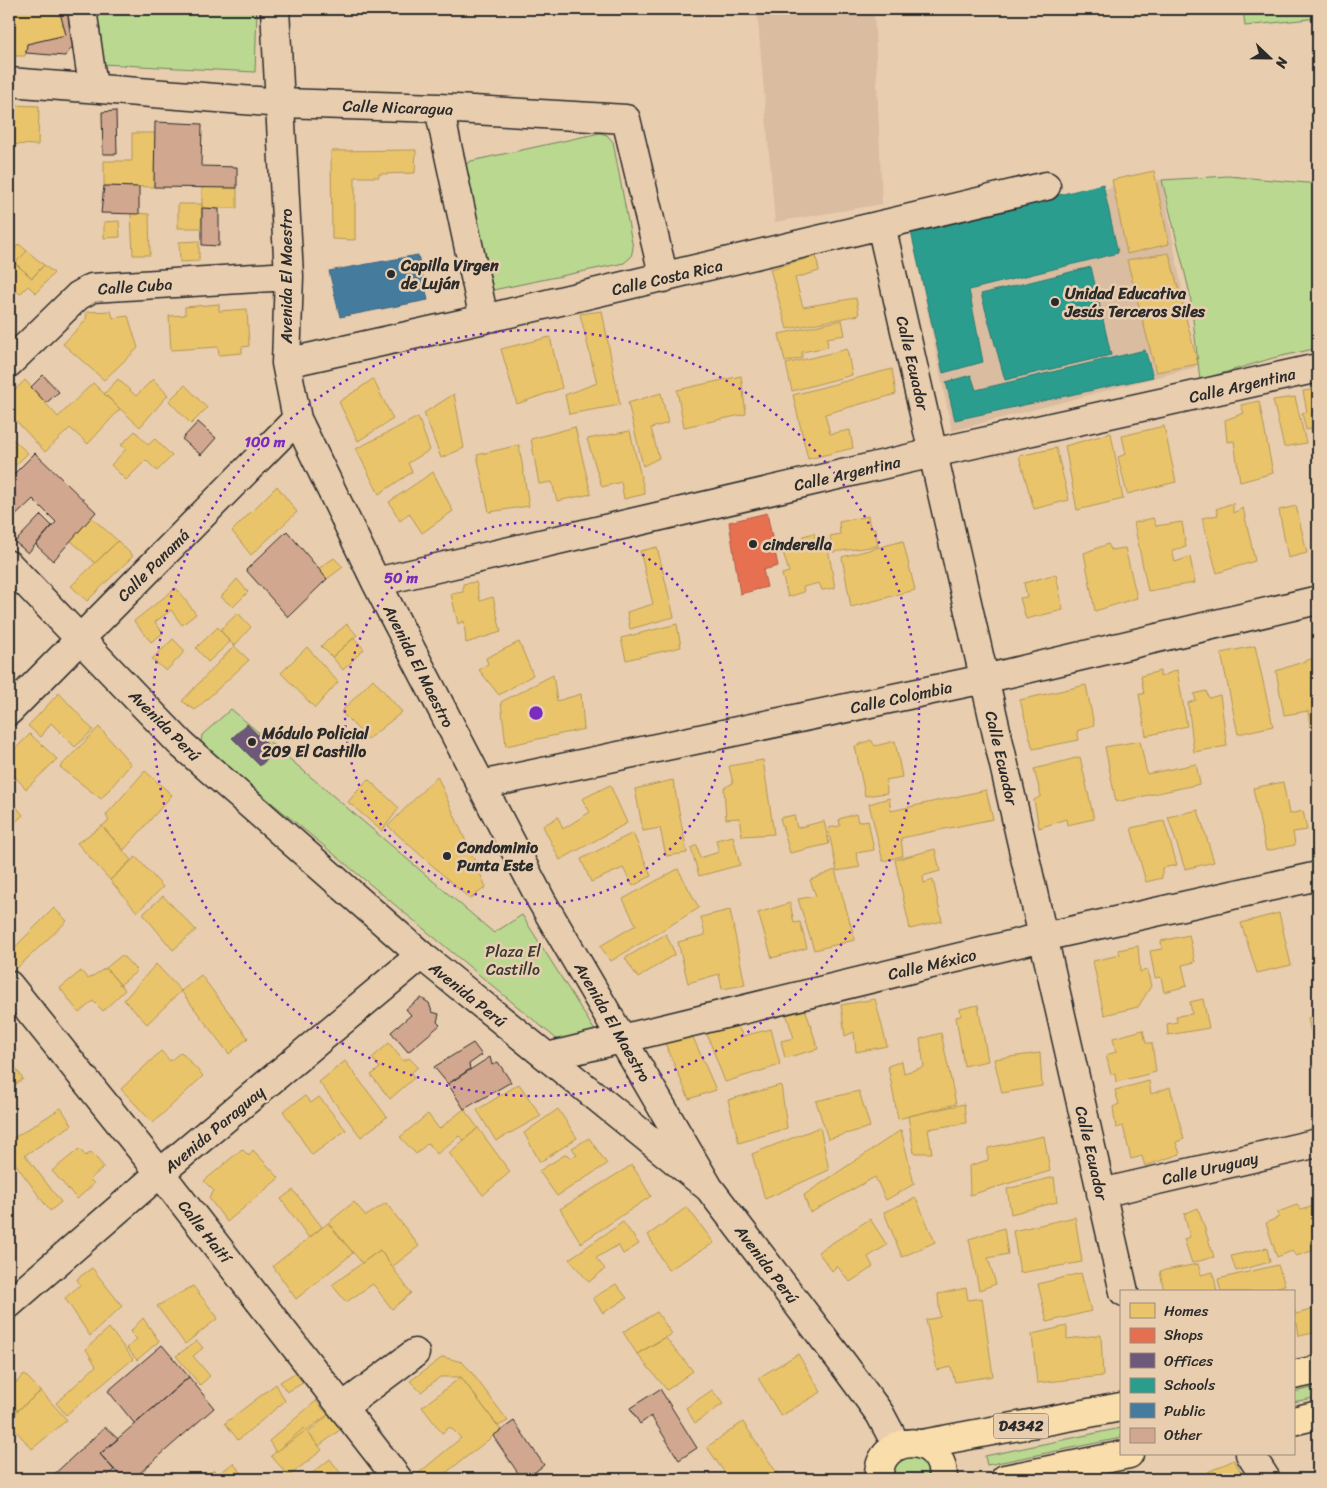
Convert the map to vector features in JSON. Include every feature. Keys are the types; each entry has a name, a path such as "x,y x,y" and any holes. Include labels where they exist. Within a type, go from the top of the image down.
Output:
{"main road":[{"path":"1294,1375 1318,1370"},
{"name":"D4342","path":"888,1463 1120,1407"},
{"path":"1294,1421 1318,1416"},
{"path":"888,1463 930,1448 939,1460 943,1479"},
{"path":"1004,1479 1120,1456"}],"street":[{"path":"82,9 93,87"},
{"name":"Avenida El Maestro","path":"275,9 282,103 289,276 286,363 297,419 376,582 541,900 709,1188"},
{"name":"Calle Nicaragua","path":"9,82 282,103 440,108 626,119 664,278"},
{"path":"440,108 484,320"},
{"name":"Calle Costa Rica","path":"286,363 484,320 1046,186"},
{"name":"Calle Ecuador","path":"881,225 1124,1290"},
{"name":"Calle Cuba","path":"9,362 78,296 92,288 289,276"},
{"name":"Calle Argentina","path":"376,582 933,453 1318,368"},
{"name":"Calle Panamá","path":"9,711 297,419"},
{"name":"Avenida Perú","path":"9,565 181,744 421,956 709,1188 880,1414 888,1463"},
{"name":"Calle Colombia","path":"481,785 984,679 1318,600"},
{"name":"Calle México","path":"547,1057 1043,937 1318,876"},
{"name":"Avenida Paraguay","path":"9,1304 160,1173 421,956"},
{"name":"Calle Haití","path":"9,985 160,1173 398,1479"},
{"name":"Calle Uruguay","path":"1101,1193 1318,1143"},
{"path":"343,1407 415,1353"},
{"path":"1251,1456 1266,1479"}],"shaded area":[{"path":"757,9 874,9 882,204 775,222"},
{"name":"Unidad Educativa Jesús Terceros Siles","path":"1144,179 1162,180 1196,367 952,431 912,237"}],"green space":[{"path":"95,9 257,9 255,72 102,64"},
{"path":"1243,9 1318,9 1318,18 1245,26"},
{"path":"600,133 607,135 613,142 633,248 631,257 624,263 493,290 489,285 464,171 465,165 471,161"},
{"path":"1228,176 1318,184 1318,348 1273,358 1200,380 1190,294 1162,180"},
{"name":"Plaza El Castillo","path":"231,709 494,933 522,915 595,1031 559,1041 201,744 202,735"},
{"path":"1318,1387 1318,1397 1294,1402 1294,1392"},
{"path":"1120,1428 1120,1438 987,1465 985,1456"},
{"path":"904,1454 924,1457 932,1479 889,1479 889,1470"}],"building: Homes":[{"path":"12,9 59,9 66,35 27,44 25,56 9,56 9,16"},
{"path":"9,105 39,106 38,145 9,144"},
{"path":"132,133 155,133 154,187 104,186 104,161 132,161"},
{"path":"416,150 415,173 379,174 379,177 355,177 355,240 332,239 331,151"},
{"path":"1154,171 1169,244 1127,254 1112,180"},
{"path":"202,187 237,188 237,208 202,208"},
{"path":"178,204 202,204 201,228 178,228"},
{"path":"131,213 149,214 150,255 133,255"},
{"path":"119,221 120,237 104,238 104,222"},
{"path":"199,241 199,261 180,262 179,242"},
{"path":"19,244 27,251 15,263 32,278 44,265 54,273 36,293 28,286 20,294 9,284 9,256"},
{"path":"27,251 44,265 32,278 15,263"},
{"path":"1169,253 1198,364 1156,372 1127,260"},
{"path":"816,256 819,271 795,278 803,307 856,298 859,315 787,329 770,269"},
{"path":"219,304 219,311 247,309 249,346 242,347 242,353 219,355 218,347 171,350 169,316 185,315 185,307"},
{"path":"111,311 113,318 128,316 138,348 104,380 63,344 86,320 87,312"},
{"path":"602,311 620,405 569,414 565,395 597,383 580,314"},
{"path":"842,320 845,335 827,338 828,347 802,352 802,358 785,362 779,334"},
{"path":"550,337 562,388 517,404 501,349"},
{"path":"847,349 852,375 792,391 786,364"},
{"path":"892,369 896,394 825,414 830,434 850,430 853,448 808,459 793,395"},
{"path":"741,376 746,414 684,427 677,390"},
{"path":"118,379 136,396 153,379 168,395 140,427 104,394"},
{"path":"373,379 393,419 358,441 339,402"},
{"path":"25,380 58,417 93,383 120,409 88,444 70,428 45,452 9,413 9,396"},
{"path":"185,385 207,408 191,424 169,401"},
{"path":"1318,389 1317,441 1314,428 1306,430 1302,413 1307,412 1303,391"},
{"path":"661,393 668,423 651,428 659,458 643,466 628,403"},
{"path":"454,394 464,448 441,458 424,413"},
{"path":"1295,397 1306,443 1284,447 1273,400"},
{"path":"1259,401 1273,473 1240,482 1234,441 1227,442 1225,420 1244,413 1241,405"},
{"path":"418,417 430,450 408,463 412,472 379,494 356,449"},
{"path":"1164,426 1176,482 1127,494 1118,457 1126,454 1122,436"},
{"path":"575,427 591,494 557,501 552,482 539,484 531,439"},
{"path":"135,431 148,445 155,439 172,456 157,471 146,460 126,480 111,465 126,449 121,445"},
{"path":"630,431 645,494 624,499 621,482 602,487 587,439"},
{"path":"1111,433 1123,499 1077,510 1065,446"},
{"path":"9,436 28,453 9,472"},
{"path":"519,445 529,506 489,512 477,455"},
{"path":"1056,448 1069,500 1034,509 1019,456"},
{"path":"433,472 453,511 422,533 409,513 400,521 389,502"},
{"path":"277,486 297,512 251,555 232,531"},
{"path":"1233,503 1233,513 1243,508 1255,561 1217,573 1202,518 1218,515 1216,509"},
{"path":"1296,506 1307,553 1288,558 1279,510"},
{"path":"868,516 870,528 875,528 878,546 833,552 830,536 840,534 839,522"},
{"path":"91,517 118,541 95,563 70,540"},
{"path":"1153,518 1156,526 1182,522 1186,547 1172,550 1175,562 1190,557 1195,583 1148,591 1134,523"},
{"path":"1318,519 1318,546 1312,521"},
{"path":"814,533 815,539 826,537 835,588 822,590 819,583 803,587 804,592 788,597 782,574 789,572 782,549 791,547 791,542 804,541 803,536"},
{"path":"118,541 133,556 87,601 71,586"},
{"path":"903,541 915,590 851,607 842,557"},
{"path":"1108,544 1111,550 1125,548 1137,598 1095,611 1084,553"},
{"path":"657,547 674,617 630,629 627,612 653,604 640,551"},
{"path":"334,558 343,567 327,579 318,569"},
{"path":"1056,574 1063,610 1026,619 1020,598 1027,597 1024,583"},
{"path":"237,579 248,592 233,607 221,597"},
{"path":"476,582 480,601 493,597 501,632 466,643 464,621 458,624 451,594 463,592 463,584"},
{"path":"176,588 196,614 182,625 171,610 155,622 163,633 151,642 134,621"},
{"path":"238,613 251,627 234,646 220,630"},
{"path":"347,624 357,635 332,657 321,646"},
{"path":"677,624 681,647 626,660 621,638"},
{"path":"218,627 230,642 208,662 196,648"},
{"path":"354,638 364,649 343,670 332,657"},
{"path":"173,639 185,651 166,671 152,659"},
{"path":"519,642 533,675 499,695 479,670 488,664 486,658"},
{"path":"234,646 249,660 195,710 182,701"},
{"path":"1255,646 1273,726 1238,734 1221,653"},
{"path":"307,647 338,682 315,708 281,673"},
{"path":"1314,658 1318,678 1318,725 1310,727 1308,711 1284,715 1276,671"},
{"path":"1177,670 1187,726 1146,736 1139,694 1144,694 1141,676 1160,671 1160,677"},
{"path":"553,675 557,701 581,694 584,729 506,746 501,702"},
{"path":"373,679 402,712 368,739 341,712"},
{"path":"1086,685 1094,725 1077,731 1079,740 1033,749 1020,700"},
{"path":"1206,691 1209,698 1220,695 1227,746 1194,752 1188,703 1196,700 1194,694"},
{"path":"59,693 93,730 75,747 51,723 41,737 28,726"},
{"path":"99,727 131,764 101,799 60,767"},
{"path":"30,734 57,759 26,789 9,770 9,755"},
{"path":"871,740 875,746 895,741 902,777 886,780 887,793 865,796 855,746"},
{"path":"1140,741 1147,774 1196,764 1200,784 1116,802 1105,747"},
{"path":"1080,757 1094,819 1067,825 1066,819 1039,828 1034,800 1041,796 1034,769"},
{"path":"763,760 774,834 742,836 739,818 726,819 724,788 733,783 729,766"},
{"path":"145,771 172,795 124,850 102,826 109,821 106,815"},
{"name":"Condominio Punta Este","path":"437,776 486,887 470,899 388,826"},
{"path":"368,779 399,808 382,831 348,802"},
{"path":"673,780 687,853 666,856 660,828 643,831 635,789"},
{"path":"1283,782 1289,814 1303,811 1307,830 1293,832 1295,845 1266,851 1253,788"},
{"path":"610,785 627,823 560,860 543,826 558,817 563,829 590,812 582,799"},
{"path":"986,790 993,819 901,838 903,856 883,861 869,804 889,798 891,811"},
{"path":"9,798 23,815 9,828"},
{"path":"1198,810 1214,862 1185,869 1168,817"},
{"path":"856,814 858,822 868,820 874,850 856,853 860,867 837,871 828,828 840,826 839,819"},
{"path":"794,815 797,828 824,821 829,844 790,853 780,818"},
{"path":"1164,821 1177,865 1162,868 1162,878 1146,882 1131,828"},
{"path":"102,826 131,860 110,880 77,843"},
{"path":"633,833 651,876 633,886 623,868 591,882 581,859"},
{"path":"733,836 740,865 699,876 691,848 697,845 700,858 719,852 716,840"},
{"path":"935,849 940,871 923,876 924,883 933,880 942,921 910,929 895,860"},
{"path":"136,857 163,887 137,912 110,880"},
{"path":"678,869 699,908 611,961 600,946 636,925 623,899"},
{"path":"835,870 855,940 814,950 798,899 816,896 810,880"},
{"path":"163,896 196,930 173,950 143,914"},
{"path":"790,903 794,923 800,922 807,948 772,958 758,913"},
{"path":"54,908 67,921 17,968 9,961 9,953"},
{"path":"730,910 745,985 722,989 719,974 688,983 678,942 705,935 701,917"},
{"path":"1279,913 1291,965 1257,973 1241,923"},
{"path":"666,934 675,954 638,978 625,958"},
{"path":"1189,935 1195,962 1182,965 1187,986 1164,992 1161,977 1155,978 1150,951 1162,949 1161,941"},
{"path":"1138,946 1140,972 1147,970 1151,986 1138,1007 1104,1015 1093,961 1120,955 1118,950"},
{"path":"122,955 137,971 120,985 106,968"},
{"path":"156,964 181,991 147,1024 124,1000"},
{"path":"106,968 125,990 103,1011 93,1001 79,1013 60,988 81,971 88,979"},
{"path":"201,975 248,1038 229,1054 181,991"},
{"path":"875,999 887,1046 856,1052 854,1032 845,1036 841,1005"},
{"path":"1203,999 1209,1028 1168,1035 1167,1024 1177,1022 1176,1016 1192,1014 1190,1002"},
{"path":"804,1005 818,1049 785,1058 781,1041 794,1038 785,1010"},
{"path":"978,1005 988,1061 964,1066 956,1017 961,1016 960,1009"},
{"path":"1318,1015 1318,1068 1308,1018"},
{"path":"737,1025 743,1036 771,1029 780,1065 725,1082 707,1034"},
{"path":"1143,1030 1146,1043 1152,1043 1156,1072 1116,1082 1115,1073 1111,1075 1106,1055 1116,1052 1113,1038"},
{"path":"941,1033 956,1104 898,1119 888,1066 902,1061 904,1073 924,1067 920,1039"},
{"path":"692,1035 716,1090 689,1099 665,1043"},
{"path":"9,1042 16,1053 9,1058"},
{"path":"389,1043 403,1061 409,1058 418,1067 411,1073 414,1078 390,1099 371,1075 380,1068 372,1058"},
{"path":"161,1051 170,1061 181,1052 203,1076 153,1123 121,1089"},
{"path":"1040,1053 1042,1086 1002,1093 994,1059"},
{"path":"345,1061 387,1117 361,1137 319,1082"},
{"path":"15,1067 23,1079 9,1089 9,1071"},
{"path":"1149,1081 1151,1094 1170,1087 1184,1139 1176,1142 1180,1154 1145,1166 1142,1156 1131,1159 1123,1126 1116,1128 1113,1107 1119,1104 1115,1090"},
{"path":"519,1084 541,1116 496,1141 477,1110"},
{"path":"781,1085 787,1128 739,1143 728,1100"},
{"path":"859,1091 870,1127 828,1139 816,1101"},
{"path":"305,1096 311,1103 319,1097 346,1130 312,1155 283,1111"},
{"path":"964,1104 966,1123 928,1129 932,1153 914,1153 908,1116"},
{"path":"61,1108 72,1125 25,1155 61,1202 50,1211 9,1155 9,1141"},
{"path":"464,1109 478,1128 464,1140 459,1136 437,1154 428,1143 416,1154 400,1137 428,1114 439,1129"},
{"path":"558,1109 577,1138 540,1162 524,1133"},
{"path":"820,1127 829,1170 765,1199 752,1154"},
{"path":"478,1128 510,1172 483,1195 449,1153"},
{"path":"901,1130 914,1184 886,1200 875,1177 810,1213 804,1195"},
{"path":"1044,1136 1050,1171 970,1195 969,1166 988,1160 988,1148"},
{"path":"589,1138 607,1164 557,1196 539,1171 566,1154 571,1158 577,1155 572,1148"},
{"path":"79,1149 86,1156 91,1152 104,1167 90,1179 94,1184 77,1199 52,1171"},
{"path":"242,1149 249,1156 253,1150 279,1178 227,1222 209,1198 214,1191 204,1181"},
{"path":"632,1165 651,1196 581,1243 560,1209"},
{"path":"1054,1177 1057,1202 1011,1214 1007,1189"},
{"path":"293,1190 322,1227 309,1238 281,1199"},
{"path":"916,1198 935,1242 902,1257 884,1212"},
{"path":"354,1202 366,1216 386,1203 419,1246 392,1267 380,1250 362,1263 328,1223"},
{"path":"1297,1205 1301,1210 1314,1206 1318,1216 1318,1233 1315,1234 1318,1249 1296,1256 1292,1251 1277,1257 1266,1223 1279,1217 1278,1212"},
{"path":"687,1207 714,1243 668,1270 648,1235"},
{"path":"1198,1208 1214,1257 1192,1263 1184,1239 1190,1237 1184,1214"},
{"path":"1075,1217 1082,1262 1020,1273 1013,1231"},
{"path":"870,1219 887,1245 868,1257 873,1267 850,1282 837,1266 832,1271 818,1252"},
{"path":"623,1222 639,1244 623,1254 618,1245 596,1258 605,1269 589,1282 569,1259"},
{"path":"328,1223 353,1253 296,1299 273,1266"},
{"path":"1004,1228 1008,1254 988,1258 996,1284 979,1290 969,1239"},
{"path":"1267,1248 1270,1262 1236,1271 1231,1256"},
{"path":"380,1250 411,1293 392,1309 373,1284 346,1302 332,1285"},
{"path":"1198,1264 1201,1275 1213,1272 1217,1290 1164,1290 1160,1271"},
{"path":"1278,1265 1285,1285 1268,1290 1221,1290 1218,1279"},
{"path":"92,1268 122,1306 90,1336 65,1298 80,1285 77,1279"},
{"path":"1081,1273 1091,1311 1047,1322 1038,1284"},
{"path":"616,1284 627,1298 603,1313 593,1298"},
{"path":"193,1286 218,1318 185,1344 157,1306"},
{"path":"966,1288 968,1300 982,1298 993,1376 955,1382 951,1367 937,1370 926,1320 940,1317 938,1294"},
{"path":"1318,1308 1318,1332 1299,1336 1297,1323 1294,1324 1294,1309 1296,1314"},
{"path":"657,1312 672,1334 637,1354 623,1332"},
{"path":"143,1318 159,1341 137,1360 127,1348 137,1339 130,1332"},
{"path":"1067,1326 1067,1339 1101,1335 1103,1376 1037,1383 1032,1334"},
{"path":"109,1328 133,1359 66,1415 56,1403 96,1366 86,1349"},
{"path":"665,1337 693,1371 667,1390 637,1354"},
{"path":"197,1341 203,1348 193,1356 210,1376 200,1385 176,1356"},
{"path":"798,1354 821,1392 781,1416 758,1378"},
{"path":"443,1357 462,1362 508,1421 498,1426 461,1377 440,1377 421,1392 410,1381"},
{"path":"295,1373 303,1383 287,1392 280,1382"},
{"path":"24,1374 41,1391 18,1410 9,1407 9,1379 17,1382"},
{"path":"461,1377 501,1430 438,1479 416,1479 414,1477 461,1438 450,1427 442,1433 422,1407"},
{"path":"276,1384 285,1401 238,1440 225,1423"},
{"path":"712,1390 723,1404 695,1423 686,1408"},
{"path":"41,1391 67,1420 32,1449 9,1423 9,1418"},
{"path":"316,1401 328,1415 276,1452 269,1441"},
{"path":"328,1415 341,1429 319,1446 308,1433"},
{"path":"743,1422 781,1479 729,1479 707,1447"},
{"path":"304,1428 322,1450 289,1476 271,1456"},
{"path":"330,1459 341,1474 334,1479 305,1479"},
{"path":"1234,1460 1245,1479 1212,1479 1208,1472"},
{"path":"233,1463 247,1479 203,1479 214,1470 218,1475"}],"building: Shops":[{"name":"cinderella","path":"767,513 778,566 763,570 767,587 740,594 729,522"}],"building: Offices":[{"path":"247,724 275,752 260,766 232,738"}],"building: Schools":[{"path":"1103,184 1118,253 969,290 983,362 943,373 911,232"},
{"path":"1091,267 1111,355 1005,380 981,294"},
{"path":"1145,350 1153,377 955,420 946,382 971,375 976,390"}],"building: Public":[{"path":"418,255 428,300 340,317 329,271"}],"building: Other":[{"path":"59,9 71,9 78,40 65,56 26,53 27,44 66,35"},
{"path":"116,111 117,154 103,154 102,112"},
{"path":"155,122 202,124 201,166 237,167 237,188 154,187"},
{"path":"104,186 139,187 139,214 101,213"},
{"path":"202,208 219,209 219,246 202,245"},
{"path":"43,375 59,392 46,403 31,387"},
{"path":"198,422 216,438 201,455 182,439"},
{"path":"35,453 96,512 53,561 36,545 56,522 33,499 9,522 9,479"},
{"path":"41,515 52,526 28,553 15,542"},
{"path":"287,531 327,579 288,617 246,570"},
{"path":"421,998 429,1003 432,1012 439,1014 437,1022 440,1025 408,1052 391,1032 411,1015 406,1009"},
{"path":"473,1043 482,1055 469,1064 470,1069 448,1084 434,1067"},
{"path":"490,1057 492,1065 498,1062 511,1082 464,1109 448,1084"},
{"path":"162,1345 189,1377 135,1424 108,1391"},
{"path":"189,1377 214,1408 133,1479 123,1479 100,1454"},
{"path":"660,1389 697,1448 679,1460 651,1416 640,1424 630,1408"},
{"path":"514,1421 544,1465 526,1479 522,1479 493,1436"},
{"path":"105,1427 118,1439 100,1454 114,1470 103,1479 49,1479"}],"place":[{"name":"Capilla Virgen de Luján","path":"391,274"},
{"name":"Unidad Educativa Jesús Terceros Siles","path":"1055,302"},
{"name":"cinderella","path":"753,544"},
{"name":"Módulo Policial 209 El Castillo","path":"252,742"},
{"name":"Condominio Punta Este","path":"447,856"}]}
